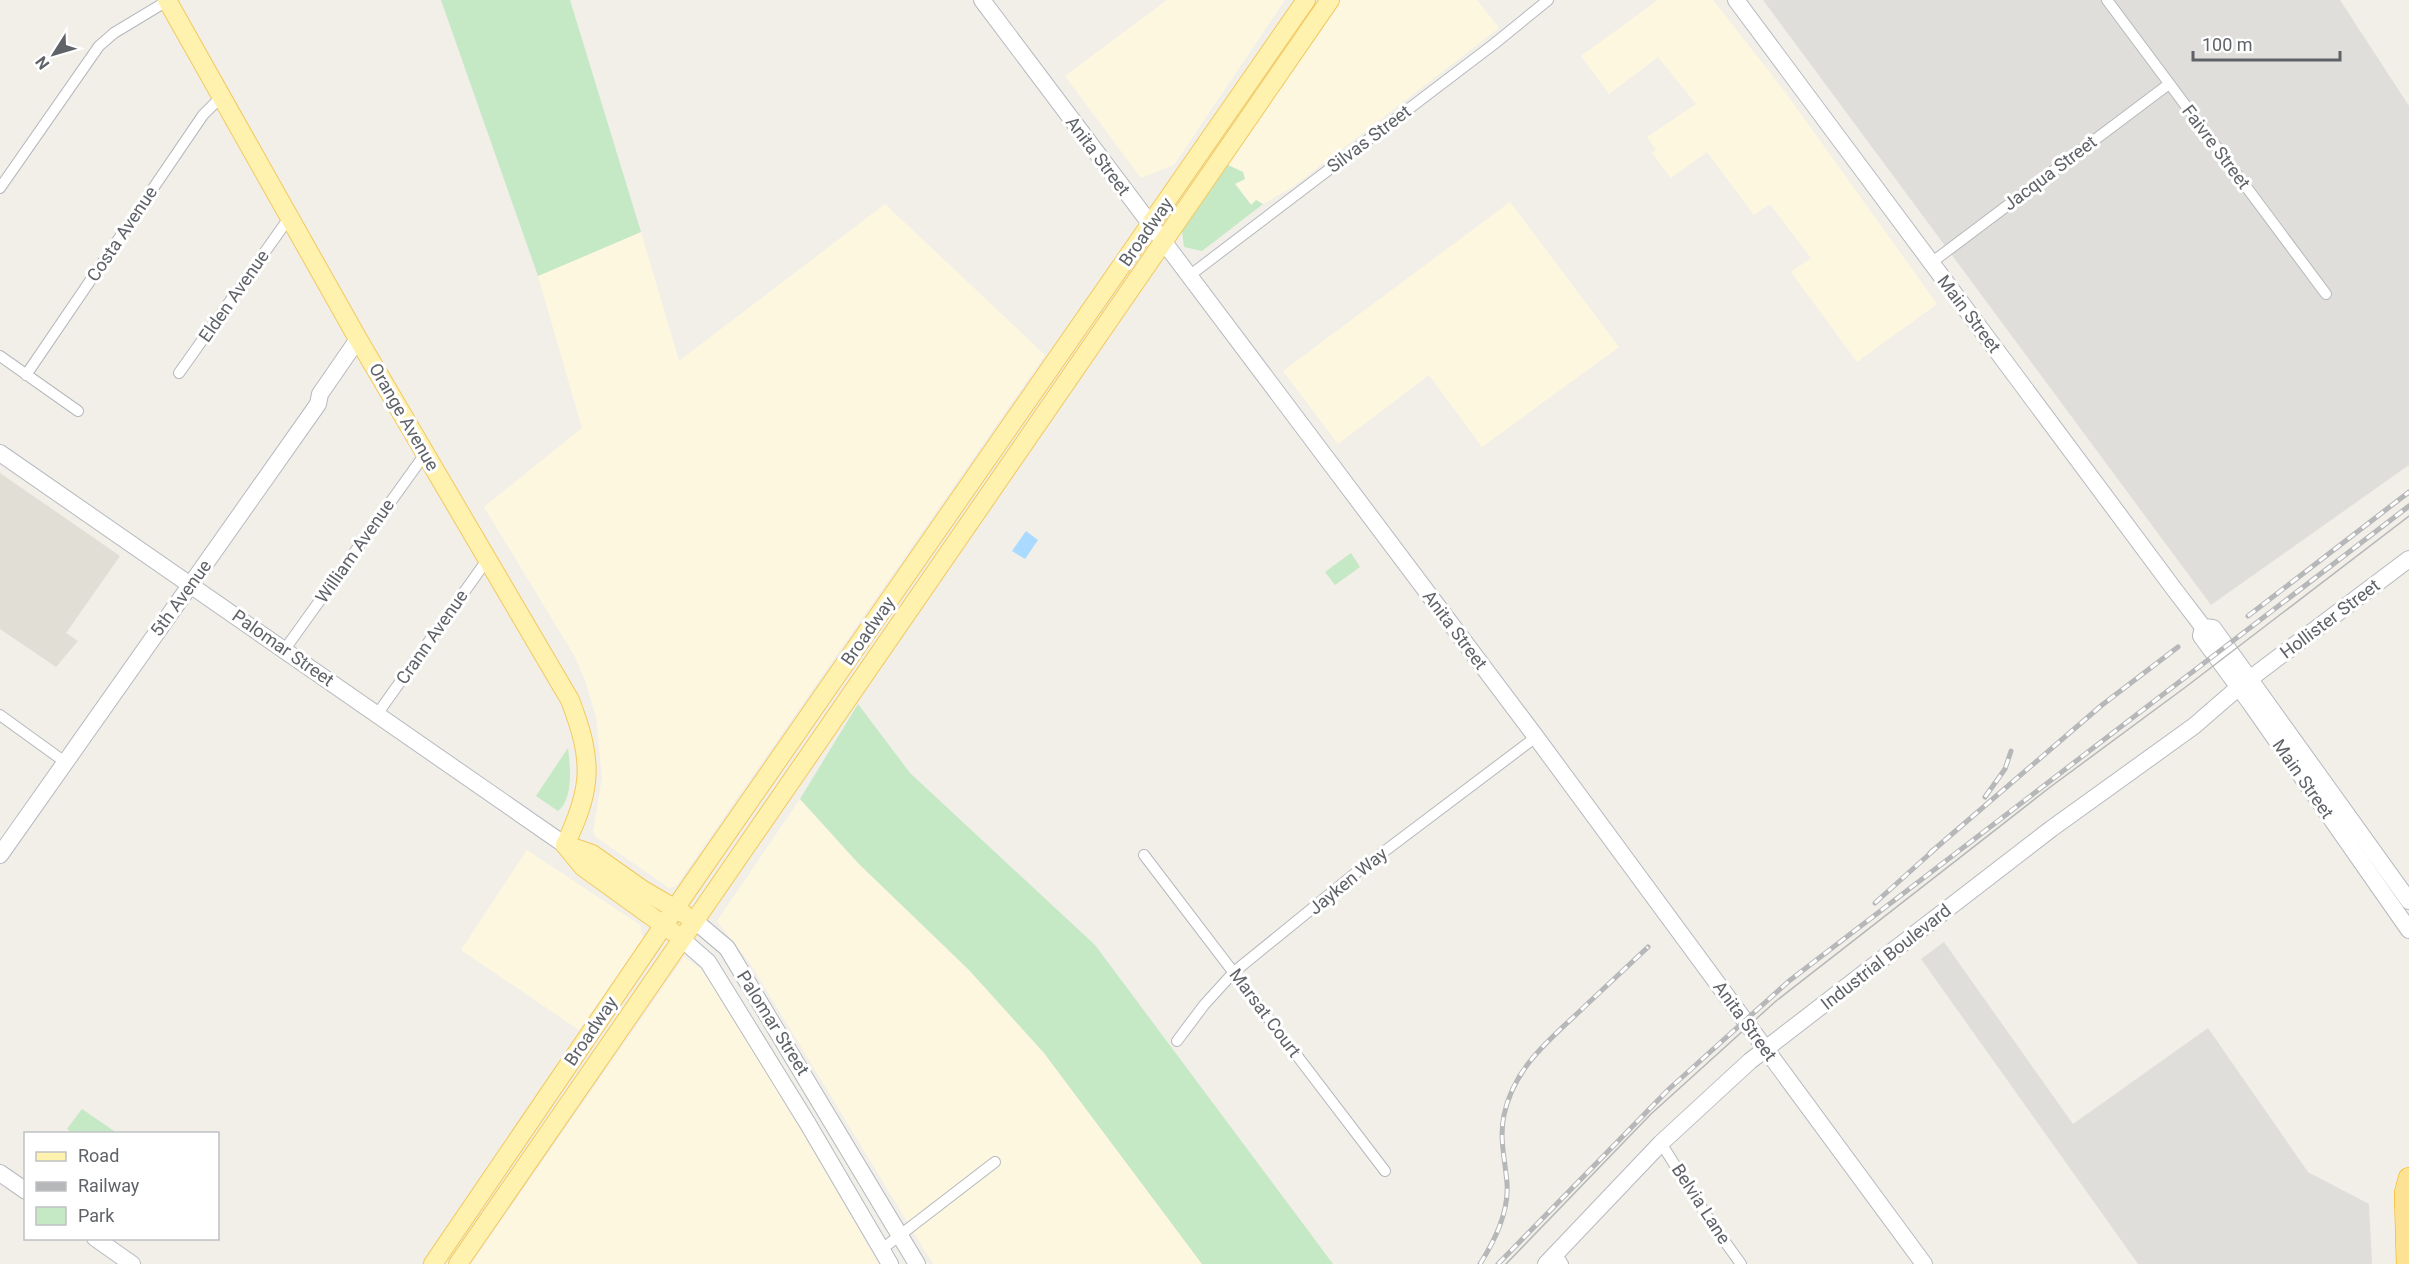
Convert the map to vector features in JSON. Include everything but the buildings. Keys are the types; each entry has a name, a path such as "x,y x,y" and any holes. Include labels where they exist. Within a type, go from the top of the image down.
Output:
{"highway":[{"path":"2407,1264 2405,1193 2409,1178"}],"main road":[{"name":"Anita Street","path":"982,0 1536,737 1924,1264"},
{"name":"Broadway","path":"458,1264 1330,0"},
{"name":"Main Street","path":"1736,0 2203,627 2212,628 2245,683 2408,928"},
{"name":"Orange Avenue","path":"167,1 358,339 570,700 584,736 586,781 580,812 565,845"},
{"name":"Broadway","path":"433,1264 510,1154 675,908 1302,6"},
{"path":"1302,6 1312,26"},
{"name":"5th Avenue","path":"0,855 318,404 320,394 358,339"},
{"name":"Palomar Street","path":"0,453 378,713 565,845 583,867 664,925 708,962 890,1264"},
{"path":"966,491 983,504"},
{"name":"Hollister Street","path":"2245,683 2409,559"},
{"path":"854,693 847,681 862,658 861,641"},
{"name":"Main Street","path":"2245,683 2409,901"},
{"name":"Industrial Boulevard","path":"1555,1260 1661,1143 1728,1080 2023,850 2194,726 2245,683"},
{"path":"823,738 820,725 837,693 830,686"},
{"name":"Palomar Street","path":"565,845 592,854 643,890 695,921 727,948 917,1264"},
{"path":"510,1154 527,1164"},
{"path":"0,1173 24,1190"},
{"path":"96,1240 132,1264"}],"street":[{"name":"Silvas Street","path":"1189,276 1494,44 1548,0"},
{"name":"Faivre Street","path":"2107,0 2326,294"},
{"path":"0,188 99,46 114,33 167,1"},
{"name":"Jacqua Street","path":"1931,263 2169,84"},
{"name":"Costa Avenue","path":"26,375 203,115 221,97"},
{"name":"Elden Avenue","path":"179,373 289,218"},
{"path":"0,356 78,411"},
{"name":"William Avenue","path":"285,650 424,453"},
{"name":"Crann Avenue","path":"378,713 487,560"},
{"path":"0,715 65,762"},
{"name":"Jayken Way","path":"1177,1041 1203,1005 1234,972 1357,872 1536,737"},
{"name":"Marsat Court","path":"1144,855 1385,1171"},
{"name":"Belvia Lane","path":"1661,1143 1710,1221 1741,1264"},
{"path":"882,1249 995,1162"}],"shaded area":[{"path":"1167,0 1285,0 1174,165 1141,178 1065,76"},
{"path":"1341,0 1477,0 1499,28 1294,186 1263,204 1256,200 1252,205 1235,183 1243,172 1228,165"},
{"path":"1658,0 1713,0 1785,92 1937,304 1857,362 1791,272 1811,258 1770,204 1754,215 1707,152 1671,178 1652,153 1656,150 1647,137 1696,104 1658,57 1609,94 1581,56"},
{"path":"1763,0 2340,0 2409,106 2409,465 2211,605"},
{"path":"1510,202 1619,347 1482,447 1429,375 1338,444 1283,371"},
{"path":"885,204 1045,355 676,886 669,888 596,837 593,832 602,778 596,717 585,680 574,655 484,507 582,428 538,276 641,232 679,361"},
{"path":"0,473 120,556 66,633 78,641 56,667 0,629"},
{"path":"800,799 858,863 969,970 1044,1053 1202,1264 933,1264 750,963 717,921"},
{"path":"527,850 640,925 643,939 579,1030 461,950"},
{"path":"1944,942 2073,1124 2208,1028 2308,1172 2369,1204 2372,1264 2138,1264 1921,959"},
{"path":"684,957 701,969 737,1021 879,1264 471,1264"}],"green space":[{"path":"441,0 570,0 641,232 538,276"},
{"path":"1228,165 1243,172 1245,179 1235,184 1251,205 1256,200 1263,204 1202,251 1184,247 1182,231"},
{"path":"1351,553 1360,567 1335,585 1325,572"},
{"path":"858,704 910,773 1095,945 1333,1264 1202,1264 1044,1053 969,970 858,863 800,799"},
{"path":"568,748 569,790 567,798 558,811 536,796"},
{"path":"82,1109 114,1131 72,1132 67,1129"}],"water":[{"path":"1026,531 1038,540 1025,559 1012,551"}],"tram line":[{"path":"1506,1264 1651,1114 1776,1001 2049,788 2187,686 2409,516"}],"railway":[{"path":"2248,616 2409,492"},
{"path":"1498,1264 1669,1089 1789,981 2409,506"},
{"path":"1930,853 2102,705 2178,647"},
{"path":"1985,797 2005,769 2011,751"},
{"path":"1875,903 1935,849"},
{"path":"1480,1264 1496,1235 1506,1205 1507,1183 1502,1140 1503,1124 1509,1098 1516,1083 1524,1069 1545,1044 1648,947"}]}
